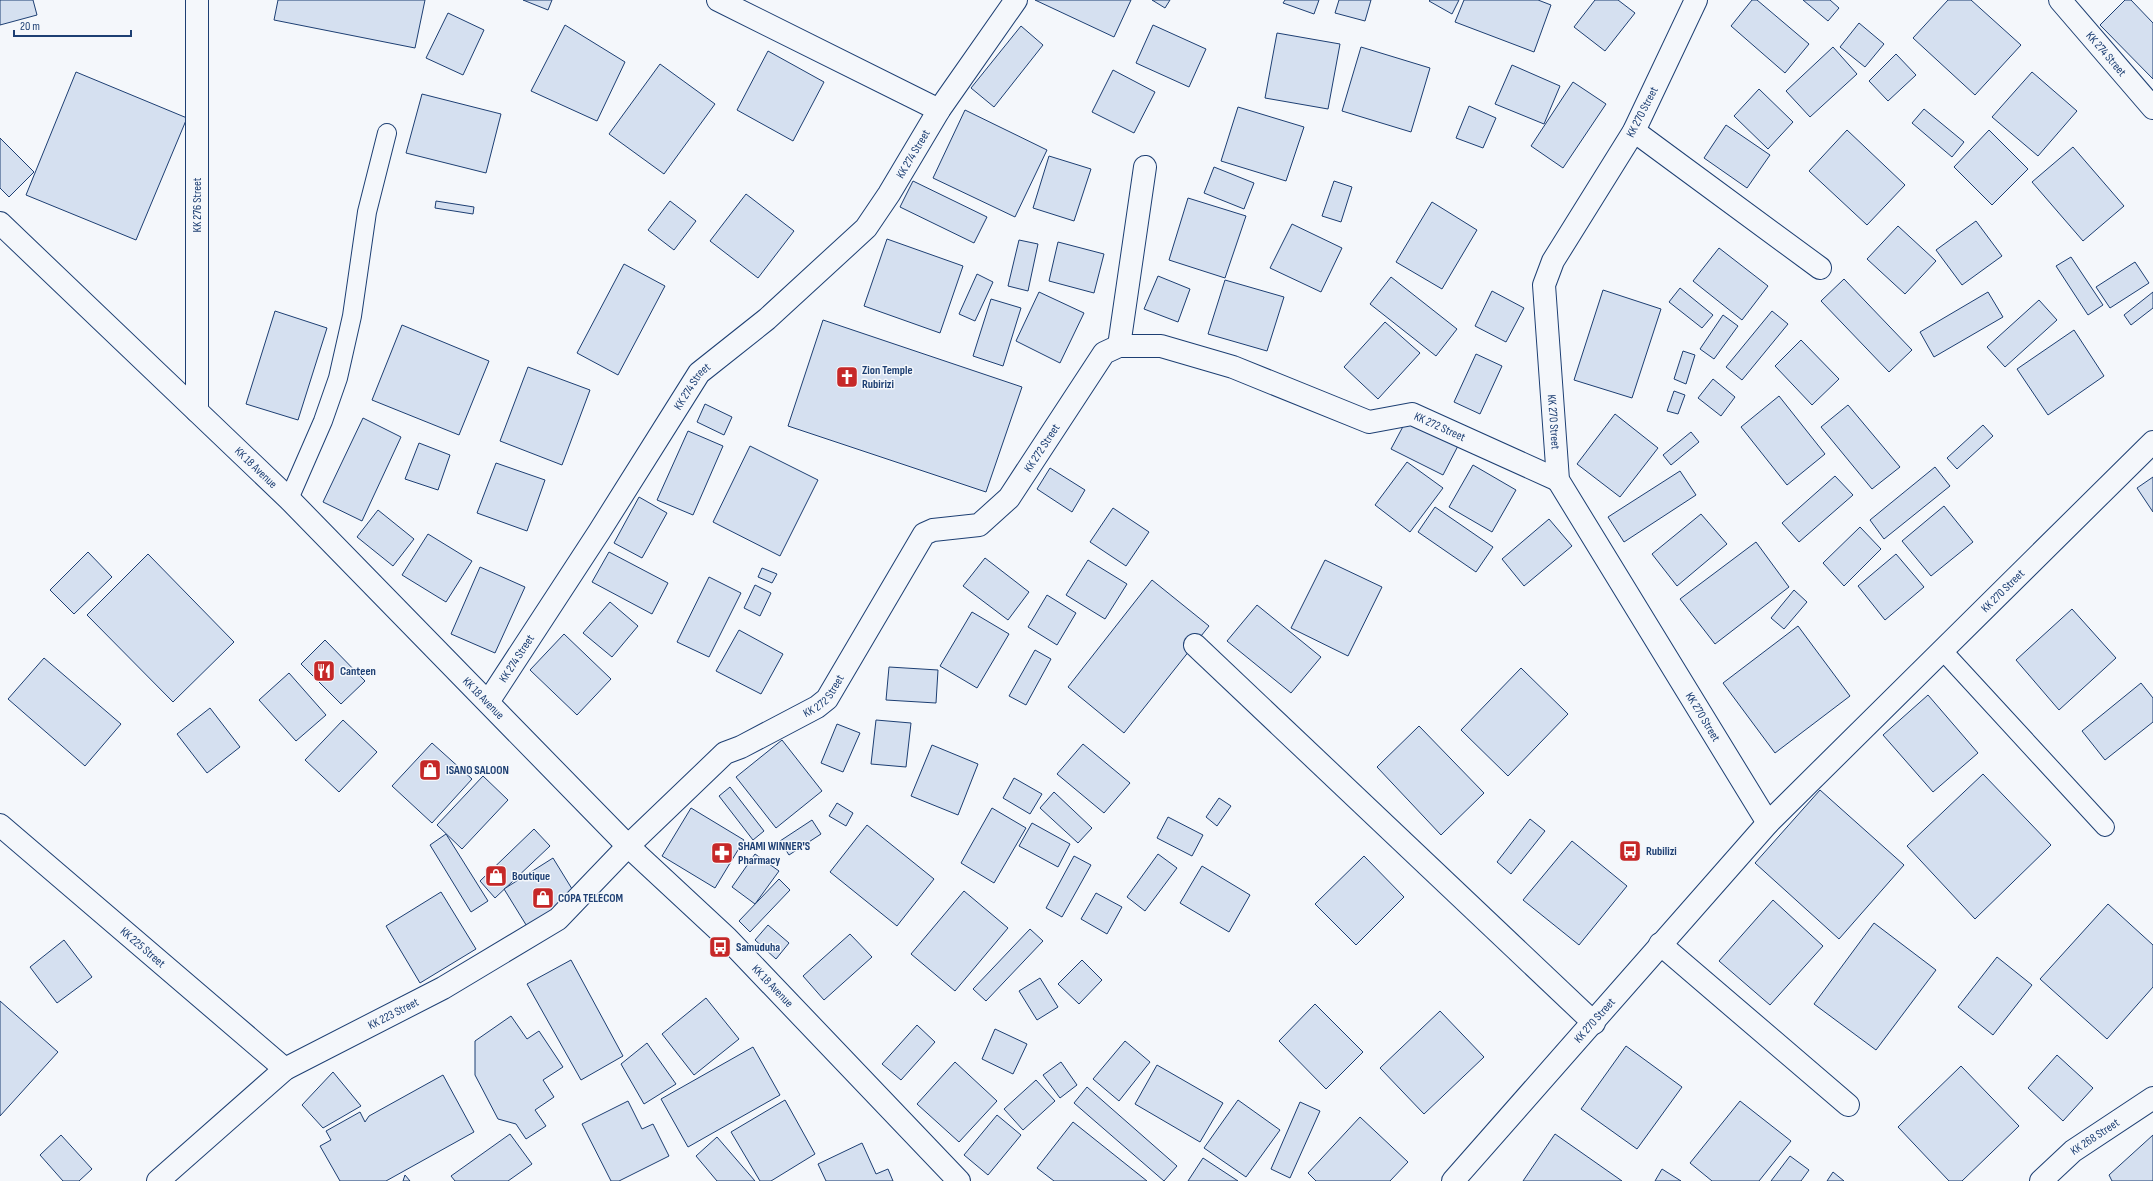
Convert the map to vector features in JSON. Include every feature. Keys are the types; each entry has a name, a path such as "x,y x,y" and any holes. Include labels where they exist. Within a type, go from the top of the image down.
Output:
{"street":[{"name":"KK 276 Street","path":"197,0 197,411"},
{"path":"718,0 940,110"},
{"name":"KK 274 Street","path":"488,702 595,538 699,373 767,319 866,228 889,194 940,110 1016,0"},
{"name":"KK 270 Street","path":"1696,0 1634,131 1553,261 1544,286 1558,480 1768,823"},
{"name":"KK 274 Street","path":"2060,0 2153,108"},
{"path":"1634,131 1820,268"},
{"path":"1120,346 1145,167"},
{"name":"KK 18 Avenue","path":"0,223 289,499 628,846 727,938 959,1181"},
{"name":"KK 272 Street","path":"628,846 726,753 741,747 816,707 827,699 924,534 933,530 979,525 1009,498 1104,353 1120,346 1161,346 1232,367 1369,422 1412,414 1558,480"},
{"name":"KK 270 Street","path":"1453,1181 1594,1023 1660,944 1768,823 2153,442"},
{"path":"1195,645 1594,1023"},
{"name":"KK 225 Street","path":"0,825 285,1069"},
{"name":"KK 223 Street","path":"158,1181 285,1069 443,988 558,919 628,846"},
{"path":"1660,944 1848,1105"},
{"name":"KK 268 Street","path":"2041,1181 2073,1151 2153,1098"}],"lane":[{"path":"289,499 323,421 338,378 352,316 367,212 387,133"},
{"path":"1943,651 2106,827"}],"building":[{"path":"0,0 33,0 37,15 0,25"},
{"path":"278,0 425,0 415,48 274,20"},
{"path":"523,0 552,0 548,10"},
{"path":"1035,0 1131,0 1114,37"},
{"path":"1152,0 1170,0 1165,8"},
{"path":"1285,0 1319,0 1314,14 1283,3"},
{"path":"1339,0 1371,0 1365,21 1335,13"},
{"path":"1459,0 1452,14 1429,1"},
{"path":"1464,0 1538,0 1551,5 1534,52 1455,22"},
{"path":"1595,0 1618,0 1635,13 1605,51 1574,27"},
{"path":"1752,0 1757,0 1809,44 1785,73 1731,26"},
{"path":"1803,0 1830,0 1839,8 1828,21"},
{"path":"1948,0 1971,0 2021,45 1975,95 1913,38"},
{"path":"2125,0 2131,0 2153,23 2153,79 2100,25"},
{"path":"448,13 484,30 463,75 426,58"},
{"path":"1859,23 1884,44 1865,67 1840,47"},
{"path":"565,25 625,62 597,121 531,91"},
{"path":"1153,25 1206,49 1189,87 1136,63"},
{"path":"1021,26 1043,45 994,107 971,88"},
{"path":"1277,33 1340,44 1328,109 1265,98"},
{"path":"1361,47 1430,68 1411,132 1342,111"},
{"path":"1833,47 1857,74 1810,117 1786,91"},
{"path":"768,51 824,82 793,141 737,110"},
{"path":"1896,54 1916,75 1888,101 1869,81"},
{"path":"660,64 715,104 664,174 609,134"},
{"path":"1512,65 1560,86 1544,124 1495,104"},
{"path":"1113,70 1155,92 1134,133 1092,112"},
{"path":"76,72 187,118 136,240 26,195"},
{"path":"2032,72 2077,111 2038,156 1992,117"},
{"path":"1573,82 1606,104 1563,168 1531,146"},
{"path":"1759,89 1793,122 1768,149 1734,116"},
{"path":"422,94 501,114 486,173 406,153"},
{"path":"1469,106 1496,118 1483,148 1456,138"},
{"path":"1238,107 1304,127 1286,181 1221,161"},
{"path":"1924,109 1964,142 1952,157 1912,123"},
{"path":"965,110 1047,150 1015,217 933,178"},
{"path":"1726,125 1770,155 1747,188 1704,158"},
{"path":"1847,130 1905,185 1867,225 1809,171"},
{"path":"1989,130 2028,169 1992,205 1954,167"},
{"path":"0,138 34,172 9,197 0,188"},
{"path":"2073,147 2124,206 2083,241 2032,182"},
{"path":"1049,156 1091,169 1074,221 1033,208"},
{"path":"1214,167 1254,183 1244,209 1204,193"},
{"path":"913,181 987,217 974,243 900,207"},
{"path":"1334,181 1352,187 1341,222 1322,216"},
{"path":"746,194 794,231 758,278 710,241"},
{"path":"1188,198 1246,216 1225,278 1169,260"},
{"path":"436,201 474,207 473,214 435,208"},
{"path":"670,201 696,221 674,250 648,230"},
{"path":"1432,202 1477,230 1442,289 1396,262"},
{"path":"1976,221 2002,256 1962,285 1936,250"},
{"path":"1292,224 1342,248 1321,292 1270,268"},
{"path":"1898,226 1936,261 1905,294 1867,259"},
{"path":"887,239 963,266 940,333 864,306"},
{"path":"1019,240 1038,244 1028,291 1008,286"},
{"path":"1058,242 1104,254 1094,293 1049,281"},
{"path":"1719,248 1768,286 1742,320 1693,281"},
{"path":"2071,257 2103,305 2088,315 2056,266"},
{"path":"2135,262 2149,283 2110,308 2096,287"},
{"path":"624,264 665,286 618,375 577,353"},
{"path":"977,274 993,282 975,321 959,314"},
{"path":"1158,276 1190,289 1178,322 1144,309"},
{"path":"1391,277 1457,329 1436,356 1370,304"},
{"path":"1844,279 1912,350 1889,372 1821,301"},
{"path":"1225,280 1284,297 1267,351 1208,334"},
{"path":"1680,288 1713,315 1702,328 1669,302"},
{"path":"1603,290 1661,309 1632,398 1574,380"},
{"path":"1492,291 1524,308 1506,342 1475,326"},
{"path":"1039,292 1084,313 1060,363 1016,341"},
{"path":"1988,292 2003,317 1934,357 1920,332"},
{"path":"2153,292 2153,308 2131,325 2124,315"},
{"path":"991,299 1021,308 1003,366 973,356"},
{"path":"2039,300 2057,320 2005,367 1987,347"},
{"path":"275,311 327,328 298,420 246,404"},
{"path":"1772,311 1788,324 1742,380 1726,367"},
{"path":"1723,315 1738,326 1714,359 1700,349"},
{"path":"823,320 1022,387 986,492 788,426"},
{"path":"1385,322 1420,353 1378,399 1344,367"},
{"path":"402,325 489,361 459,435 372,400"},
{"path":"2074,330 2104,376 2048,415 2017,369"},
{"path":"1801,340 1839,379 1812,405 1775,366"},
{"path":"1683,351 1695,355 1686,384 1674,379"},
{"path":"1476,354 1502,366 1480,414 1454,402"},
{"path":"528,367 590,390 562,465 500,441"},
{"path":"1713,379 1735,397 1721,416 1698,398"},
{"path":"1674,391 1685,395 1678,414 1667,411"},
{"path":"1779,396 1825,454 1787,485 1741,427"},
{"path":"705,404 732,417 724,435 697,422"},
{"path":"1848,405 1900,467 1872,489 1821,427"},
{"path":"1615,414 1658,448 1620,497 1577,464"},
{"path":"363,418 401,437 362,521 323,502"},
{"path":"1407,419 1459,444 1443,475 1391,449"},
{"path":"1983,425 1993,436 1957,469 1947,458"},
{"path":"688,431 723,446 693,515 657,500"},
{"path":"1691,432 1699,442 1671,465 1663,455"},
{"path":"419,443 450,455 438,490 405,479"},
{"path":"750,446 818,480 780,556 713,522"},
{"path":"1407,462 1443,488 1410,532 1375,505"},
{"path":"496,463 545,480 527,531 477,513"},
{"path":"1473,465 1516,490 1492,532 1449,507"},
{"path":"1935,467 1950,486 1884,539 1870,520"},
{"path":"1050,468 1085,490 1072,512 1037,489"},
{"path":"1680,471 1696,495 1624,542 1608,517"},
{"path":"1835,476 1853,495 1799,542 1782,523"},
{"path":"2153,477 2153,512 2137,488"},
{"path":"639,497 667,513 642,558 614,543"},
{"path":"1944,506 1973,542 1931,576 1902,541"},
{"path":"1435,507 1493,547 1476,572 1418,532"},
{"path":"1113,508 1149,532 1126,566 1090,542"},
{"path":"378,510 414,539 393,566 357,537"},
{"path":"1701,514 1727,544 1677,586 1652,554"},
{"path":"1549,519 1572,546 1524,586 1502,559"},
{"path":"1860,527 1881,549 1844,586 1823,563"},
{"path":"428,534 472,561 446,602 402,575"},
{"path":"1756,542 1789,587 1715,644 1680,599"},
{"path":"88,552 112,577 74,614 50,590"},
{"path":"609,552 668,583 652,614 592,582"},
{"path":"148,554 234,642 173,702 87,615"},
{"path":"1896,554 1924,587 1885,620 1858,586"},
{"path":"985,558 1029,592 1008,620 963,586"},
{"path":"1088,560 1127,584 1105,619 1066,595"},
{"path":"1325,560 1382,587 1348,656 1291,628"},
{"path":"480,567 525,587 495,653 451,634"},
{"path":"762,568 777,574 772,583 758,577"},
{"path":"709,577 741,593 709,657 677,642"},
{"path":"1152,580 1209,626 1124,733 1068,687"},
{"path":"755,585 771,593 760,616 744,608"},
{"path":"1794,590 1807,602 1784,629 1771,618"},
{"path":"1047,595 1076,613 1057,645 1028,627"},
{"path":"610,602 638,626 612,657 583,633"},
{"path":"1257,605 1321,657 1291,693 1227,641"},
{"path":"2072,609 2116,658 2059,710 2016,660"},
{"path":"972,612 1009,634 977,688 940,666"},
{"path":"1798,626 1850,696 1775,753 1723,683"},
{"path":"739,630 783,654 761,694 716,671"},
{"path":"564,634 611,679 577,715 530,670"},
{"path":"325,640 365,681 341,704 301,664"},
{"path":"1035,650 1051,659 1026,705 1009,696"},
{"path":"44,658 121,724 85,766 8,699"},
{"path":"889,667 938,670 936,703 886,700"},
{"path":"1521,668 1568,714 1508,776 1461,730"},
{"path":"289,673 326,715 296,741 259,700"},
{"path":"2141,683 2153,698 2153,722 2105,760 2082,731"},
{"path":"1928,695 1978,753 1933,792 1883,735"},
{"path":"210,708 240,747 207,773 177,734"},
{"path":"343,720 377,752 339,792 305,760"},
{"path":"876,720 911,723 906,767 871,764"},
{"path":"837,724 860,733 843,772 821,763"},
{"path":"1419,726 1484,793 1441,835 1377,767"},
{"path":"782,740 822,791 776,828 736,777"},
{"path":"432,743 472,779 432,823 392,786"},
{"path":"1083,744 1130,783 1104,813 1057,774"},
{"path":"932,745 978,764 958,815 911,796"},
{"path":"1983,774 2051,845 1975,919 1907,846"},
{"path":"483,776 508,800 462,849 437,825"},
{"path":"1014,778 1042,794 1030,814 1003,798"},
{"path":"730,787 764,831 753,840 719,796"},
{"path":"1820,790 1904,865 1839,939 1755,863"},
{"path":"1054,792 1092,828 1078,843 1040,808"},
{"path":"1219,798 1231,806 1217,826 1206,817"},
{"path":"837,803 853,813 846,826 829,816"},
{"path":"691,808 744,840 715,888 662,856"},
{"path":"992,808 1026,828 994,883 961,863"},
{"path":"1168,817 1203,835 1192,856 1157,838"},
{"path":"1530,819 1545,831 1511,874 1497,862"},
{"path":"812,820 821,834 789,855 780,841"},
{"path":"1032,823 1070,844 1058,867 1019,846"},
{"path":"867,825 934,879 897,926 830,872"},
{"path":"534,829 550,846 495,898 480,881"},
{"path":"446,834 488,901 471,912 430,845"},
{"path":"1572,841 1627,886 1579,945 1523,900"},
{"path":"755,854 779,871 755,904 732,887"},
{"path":"1158,854 1177,868 1145,911 1127,897"},
{"path":"1074,856 1091,865 1062,917 1046,908"},
{"path":"1364,856 1404,897 1356,945 1315,904"},
{"path":"553,858 577,897 528,928 504,889"},
{"path":"1202,866 1250,895 1229,932 1180,903"},
{"path":"779,879 790,890 750,932 739,921"},
{"path":"964,891 1008,928 955,991 911,954"},
{"path":"441,892 476,949 420,983 386,926"},
{"path":"1096,893 1122,907 1107,934 1081,919"},
{"path":"1773,900 1823,946 1770,1005 1719,961"},
{"path":"2108,904 2153,945 2153,987 2107,1039 2040,979"},
{"path":"1874,923 1936,970 1876,1050 1814,1004"},
{"path":"768,925 789,943 776,959 755,940"},
{"path":"1030,929 1043,941 986,1001 973,989"},
{"path":"850,934 872,957 824,1000 803,976"},
{"path":"64,940 92,977 57,1003 30,967"},
{"path":"1997,957 2032,985 1993,1035 1958,1007"},
{"path":"571,960 623,1056 581,1080 527,984"},
{"path":"1082,960 1102,980 1079,1004 1058,984"},
{"path":"1040,978 1058,1007 1037,1020 1019,991"},
{"path":"706,998 739,1039 694,1075 662,1034"},
{"path":"0,1001 58,1052 0,1116"},
{"path":"1315,1004 1363,1052 1326,1089 1279,1041"},
{"path":"1440,1011 1484,1057 1424,1114 1380,1068"},
{"path":"511,1016 527,1039 539,1031 563,1067 543,1080 554,1097 535,1110 546,1126 526,1139 516,1124 498,1119 475,1075 475,1041"},
{"path":"917,1025 935,1042 901,1080 882,1064"},
{"path":"995,1029 1027,1044 1013,1074 982,1059"},
{"path":"1125,1041 1150,1062 1119,1101 1093,1079"},
{"path":"647,1043 676,1084 644,1104 621,1064"},
{"path":"1626,1046 1682,1087 1637,1149 1581,1109"},
{"path":"753,1047 780,1095 688,1147 661,1099"},
{"path":"2057,1055 2093,1088 2063,1121 2028,1088"},
{"path":"955,1062 997,1101 959,1142 917,1104"},
{"path":"1061,1062 1077,1085 1060,1098 1043,1075"},
{"path":"1157,1065 1223,1103 1200,1142 1135,1104"},
{"path":"1961,1066 2019,1126 1962,1181 1949,1181 1898,1127"},
{"path":"333,1072 361,1106 323,1128 302,1105"},
{"path":"443,1075 474,1132 386,1181 340,1181 320,1146 331,1140 326,1131 360,1112 365,1122 369,1116"},
{"path":"1036,1080 1055,1101 1023,1130 1004,1109"},
{"path":"1087,1087 1177,1166 1164,1181 1074,1103"},
{"path":"785,1100 815,1154 771,1181 760,1181 731,1132"},
{"path":"1238,1100 1280,1130 1246,1177 1204,1148"},
{"path":"628,1101 642,1129 653,1124 669,1156 619,1181 611,1181 582,1124"},
{"path":"1740,1101 1791,1141 1759,1181 1712,1181 1690,1163"},
{"path":"1300,1102 1320,1111 1290,1178 1271,1169"},
{"path":"997,1115 1021,1135 988,1175 964,1155"},
{"path":"1360,1117 1408,1162 1390,1181 1316,1181 1308,1173"},
{"path":"1073,1122 1147,1181 1054,1181 1037,1168"},
{"path":"510,1134 532,1164 508,1181 455,1181 451,1176"},
{"path":"1555,1134 1622,1181 1523,1181"},
{"path":"61,1135 92,1169 79,1181 63,1181 40,1155"},
{"path":"2153,1135 2153,1181 2112,1181 2109,1175"},
{"path":"717,1137 755,1181 717,1181 696,1156"},
{"path":"862,1143 876,1174 888,1169 893,1181 826,1181 818,1164"},
{"path":"1790,1156 1809,1170 1801,1181 1771,1181"},
{"path":"1203,1158 1238,1181 1188,1181"},
{"path":"1662,1169 1681,1181 1655,1181"},
{"path":"1833,1172 1844,1181 1827,1181"},
{"path":"405,1175 410,1181 403,1181"}],"place":[{"name":"Zion Temple Rubirizi","path":"847,377"},
{"name":"Canteen","path":"324,671"},
{"name":"ISANO SALOON","path":"430,770"},
{"name":"Rubilizi","path":"1630,851"},
{"name":"SHAMI WINNER'S Pharmacy","path":"722,853"},
{"name":"Boutique","path":"496,876"},
{"name":"COPA TELECOM","path":"543,898"},
{"name":"Samuduha","path":"720,947"}]}
